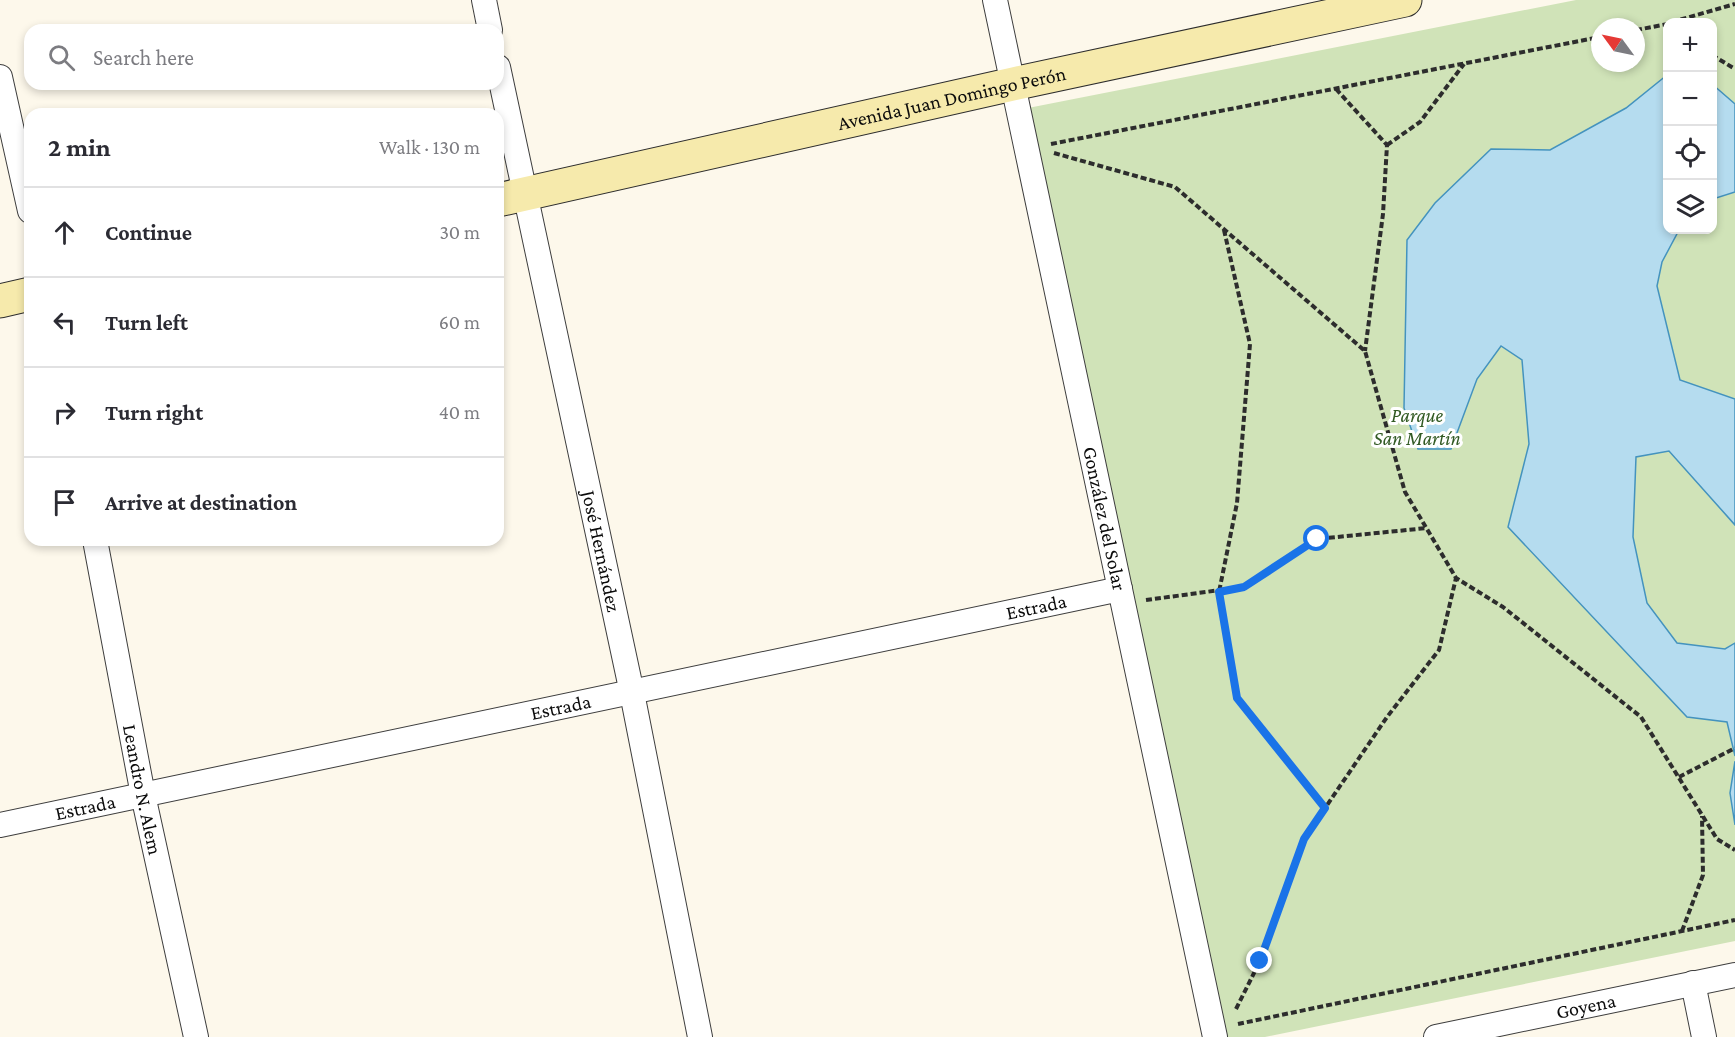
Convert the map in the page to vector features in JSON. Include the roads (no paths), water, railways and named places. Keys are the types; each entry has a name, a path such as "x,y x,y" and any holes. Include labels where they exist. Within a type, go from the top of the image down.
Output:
{"main road":[{"name":"Avenida Juan Domingo Perón","path":"512,197 1013,84 1405,0"},
{"path":"0,301 24,295"}],"street":[{"path":"484,0 489,24"},
{"name":"González del Solar","path":"995,0 1130,595 1214,1033"},
{"path":"0,77 24,184"},
{"name":"José Hernández","path":"500,90 502,108"},
{"name":"José Hernández","path":"504,123 512,197 632,693 700,1037"},
{"name":"Leandro N. Alem","path":"96,546 143,795 196,1037"},
{"name":"Estrada","path":"0,825 632,693 1130,595"},
{"name":"Goyena","path":"1436,1037 1735,975"},
{"path":"1693,984 1704,1037"}],"water":[{"path":"1663,78 1663,234 1677,234 1662,262 1657,286 1680,380 1735,399 1735,525 1669,451 1636,457 1633,537 1647,603 1677,643 1725,649 1735,643 1735,756 1727,722 1687,717 1508,527 1529,444 1522,360 1501,346 1477,379 1451,449 1418,449 1404,408 1407,240 1435,203 1491,149 1550,150 1626,108"},
{"path":"1717,88 1735,104 1735,192 1717,198"},
{"path":"1735,761 1735,825 1730,793"}],"park label":[{"name":"Parque San Martín","path":"1417,426"}]}
